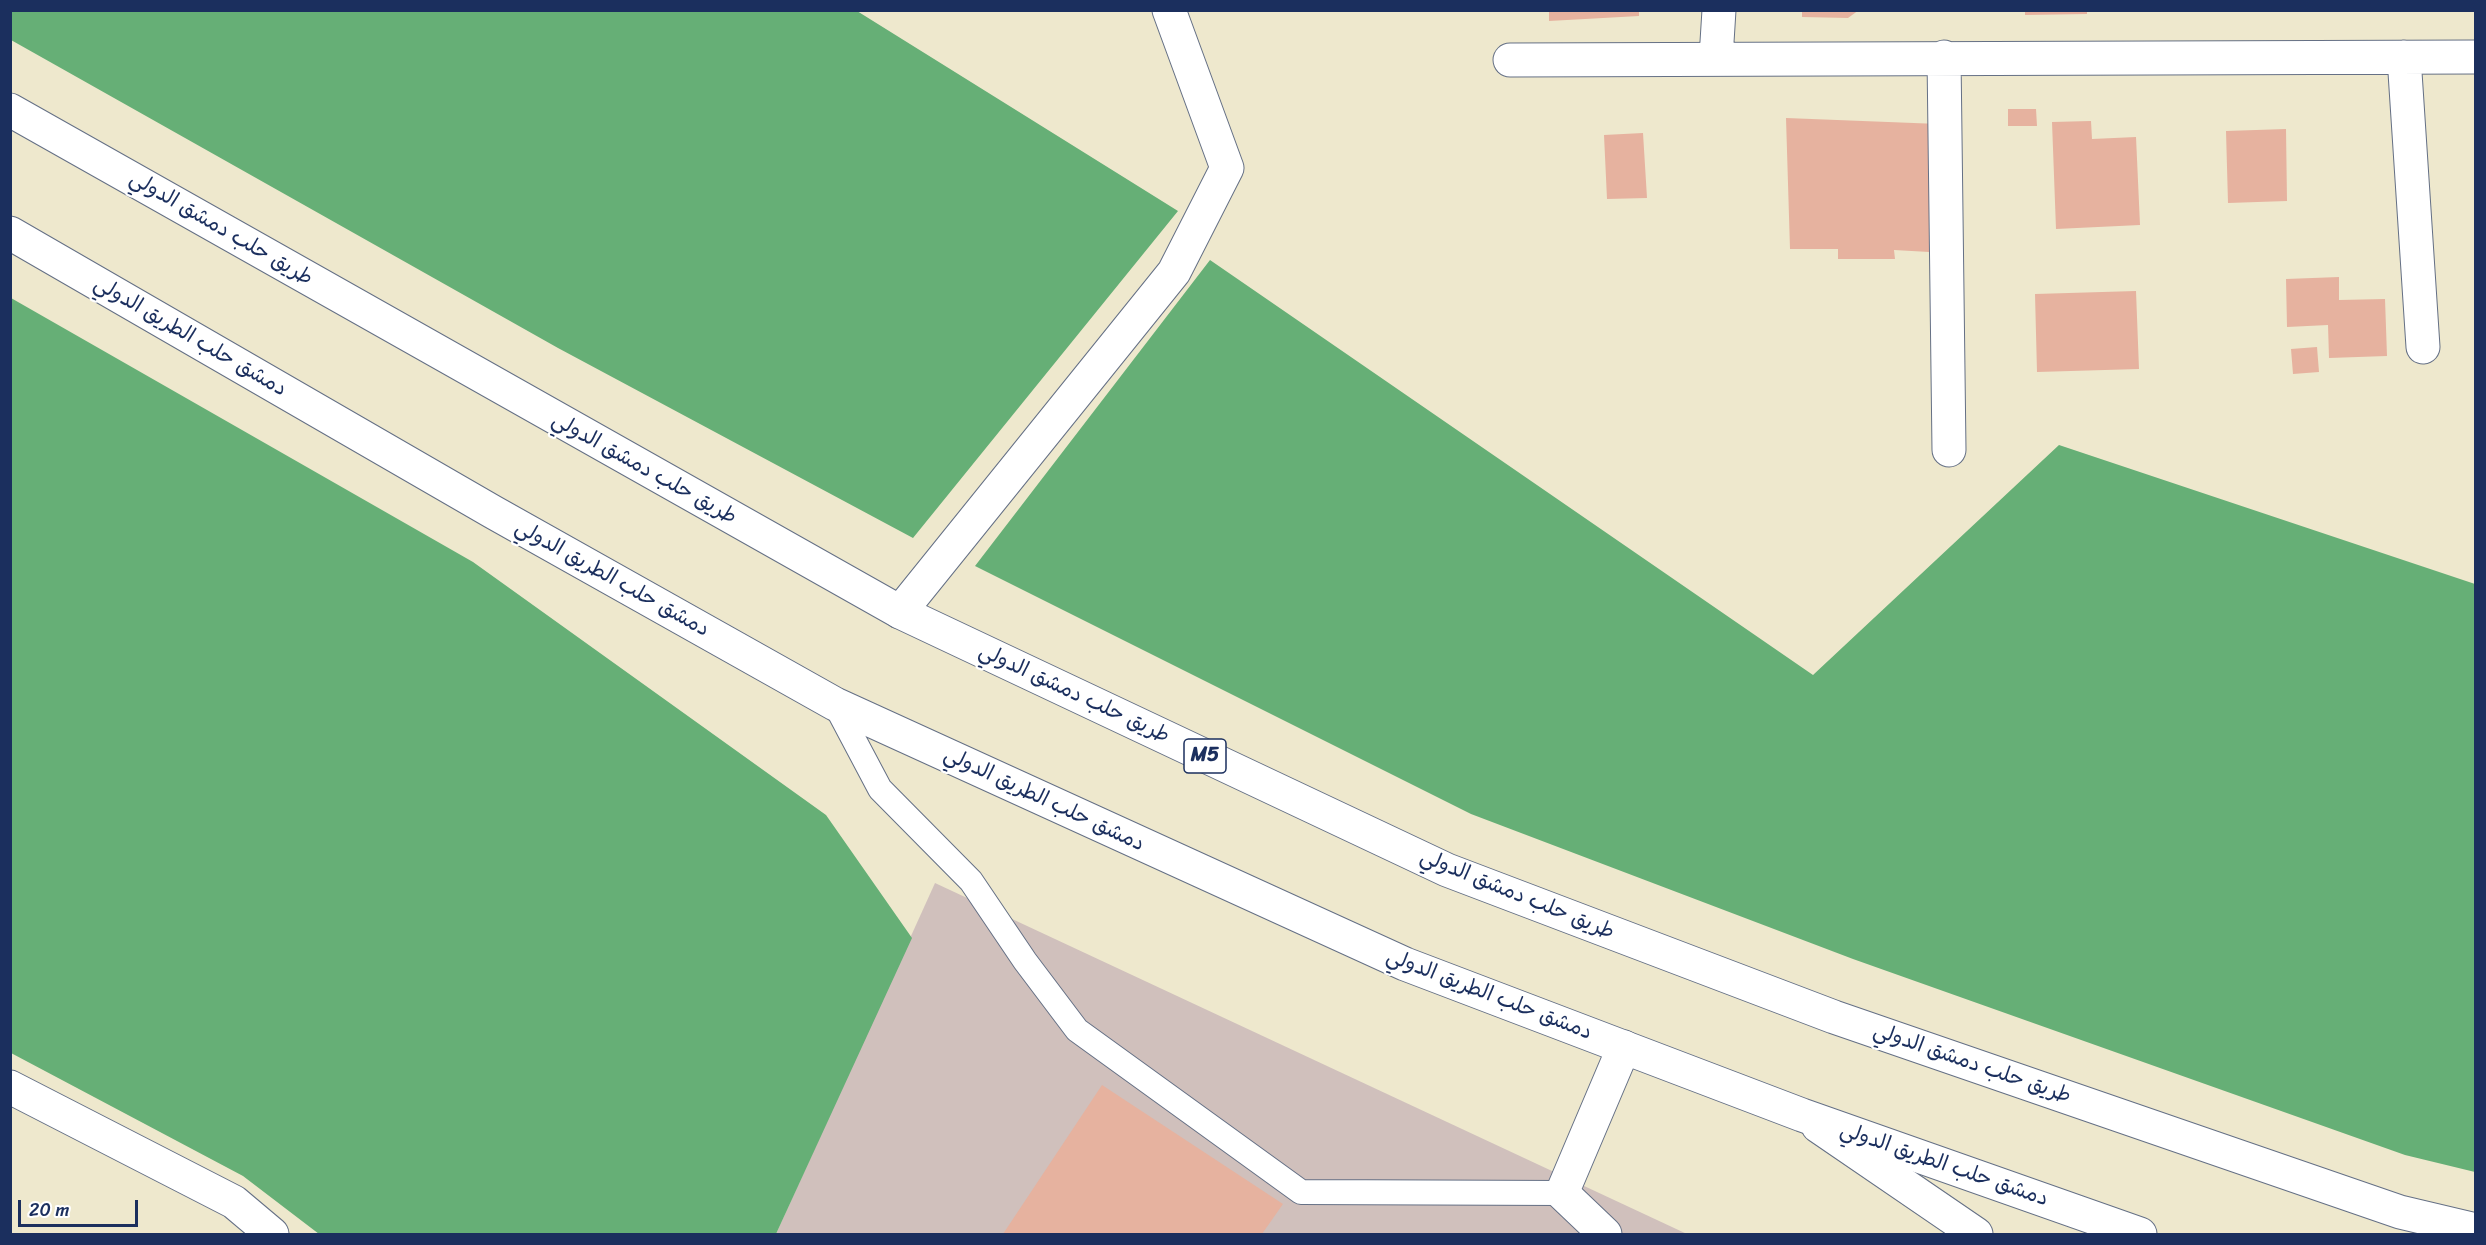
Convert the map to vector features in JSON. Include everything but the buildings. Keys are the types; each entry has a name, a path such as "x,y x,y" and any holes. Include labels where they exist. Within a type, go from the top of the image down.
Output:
{"main road":[{"path":"900,612 1174,272 1227,168 1169,10"},
{"path":"1716,58 1719,10"},
{"path":"1944,57 1949,450"},
{"path":"2404,57 2423,347"},
{"path":"1510,60 2475,57"},
{"name":"طريق حلب دمشق الدولي","path":"10,110 900,612 1446,870 1834,1017 2400,1212 2475,1230"},
{"name":"دمشق حلب الطريق الدولي","path":"10,233 493,512 836,704 1405,964 1802,1115 2140,1234"},
{"path":"1605,1234 1562,1193 1623,1047"},
{"path":"10,1087 234,1202 272,1234"},
{"path":"1802,1115 1976,1234"}],"lane":[{"path":"836,704 880,789 971,881 1025,961 1077,1030 1301,1192 1562,1193"}],"shaded area":[{"path":"935,883 1687,1234 776,1234"}],"green space":[{"path":"11,10 857,11 1178,211 913,538 558,348 11,40"},
{"path":"1210,260 1813,675 2059,445 2475,584 2475,1172 2405,1155 1853,959 1471,814 975,566"},
{"path":"11,298 473,562 826,815 912,938 776,1234 319,1234 243,1176 11,1053"}]}
